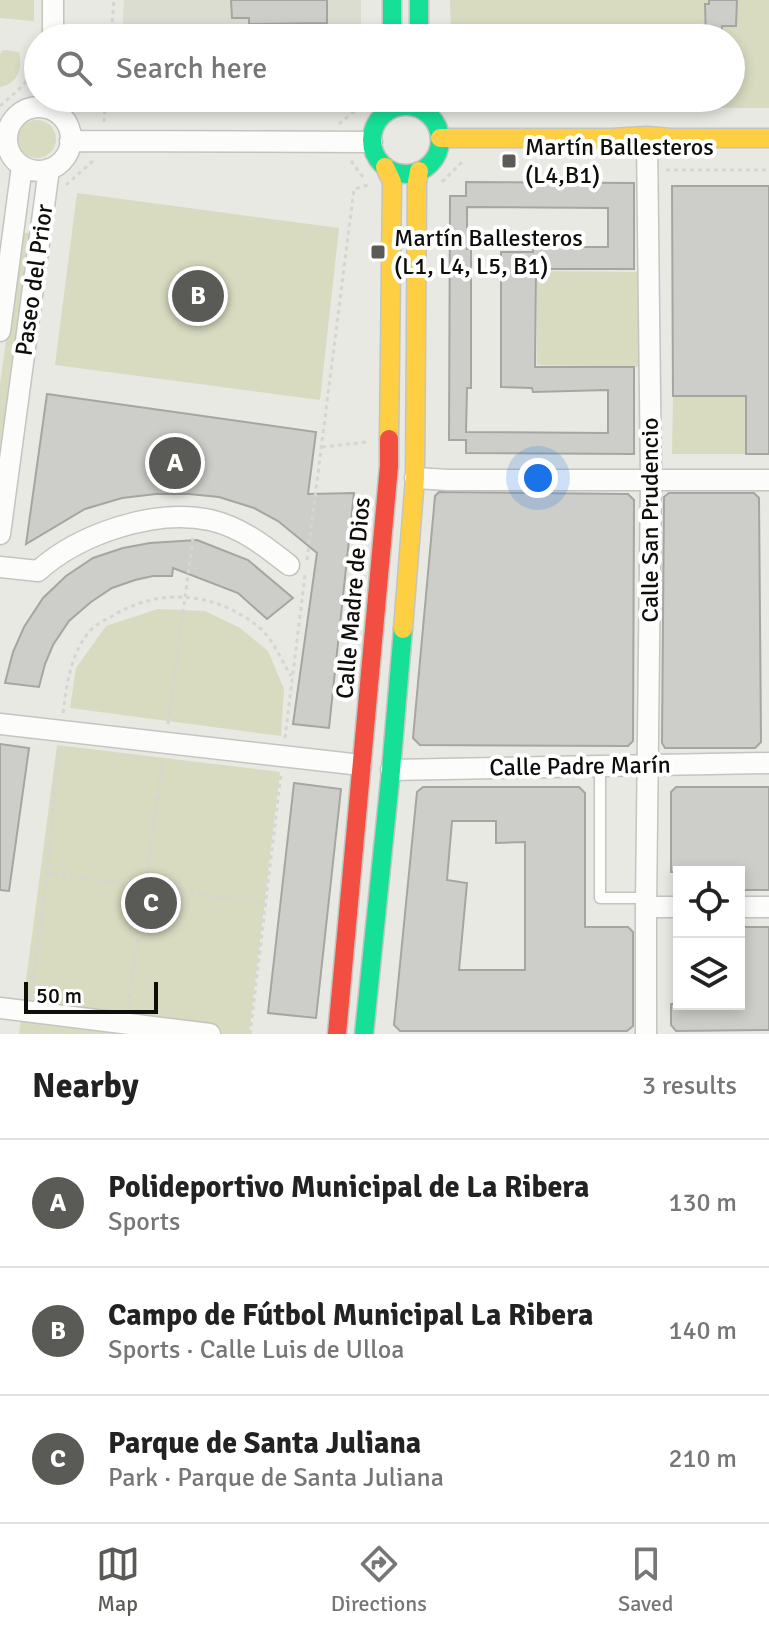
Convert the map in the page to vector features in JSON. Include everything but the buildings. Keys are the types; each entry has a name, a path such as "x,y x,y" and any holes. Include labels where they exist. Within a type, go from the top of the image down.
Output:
{"main road":[{"path":"392,0 392,24"},
{"path":"419,0 419,24"},
{"path":"385,112 372,134 375,155 385,167 396,173 408,174 431,163 438,151 440,138 436,122 428,112"},
{"path":"440,138 769,138"},
{"path":"612,138 647,142 671,138"},
{"name":"Calle Madre de Dios","path":"337,1034 389,466 392,182 385,167"},
{"path":"364,1034 391,770 415,478 419,171"}],"street":[{"path":"47,24 53,0"},
{"path":"24,111 13,120 7,141 15,160 31,170 49,169 64,159 70,141 69,131 66,122 54,112"},
{"path":"70,141 372,142"},
{"name":"Calle San Prudencio","path":"646,1034 651,479 647,142"},
{"name":"Paseo del Prior","path":"0,331 22,166"},
{"name":"Paseo del Prior","path":"0,534 49,169"},
{"path":"415,478 769,480"},
{"path":"0,567 38,571 53,557 125,525 186,516 212,521 258,541 289,565"},
{"path":"0,724 361,765"},
{"name":"Calle Padre Marín","path":"391,770 769,763"},
{"path":"646,902 673,906"},
{"path":"745,907 769,907"},
{"path":"0,1008 210,1034"}],"lane":[{"path":"600,766 600,898 646,902"}],"path":[{"path":"112,24 114,0"},
{"path":"0,106 24,86"},
{"path":"102,141 105,112"},
{"path":"339,143 339,124 353,112"},
{"path":"250,1034 291,676 354,189 370,185"},
{"path":"321,447 390,439"},
{"path":"126,1023 196,518"},
{"path":"47,873 265,903"}],"shaded area":[{"path":"124,0 361,0 361,24 123,24"}],"green space":[{"path":"0,0 34,0 34,21 0,18"},
{"path":"450,0 769,0 769,108 745,108 745,24 451,24"},
{"path":"5,50 19,52 20,64 15,79 0,87 0,55"},
{"path":"37,120 51,125 56,139 51,153 37,158 23,153 18,139 23,125"},
{"path":"77,193 339,228 320,400 55,365"},
{"path":"21,233 30,233 0,448 0,384"},
{"path":"537,271 648,272 649,367 537,365"},
{"path":"673,396 746,396 746,454 672,454"},
{"path":"158,609 205,611 240,628 268,651 284,689 281,736 70,708 76,668 106,626"},
{"path":"57,745 280,772 249,1034 19,1034"}],"traffic: fast":[{"path":"392,0 392,24"},
{"path":"419,0 419,24"},
{"path":"387,112 378,121 372,140 378,159 387,168 406,174 425,168 434,159 440,140"},
{"path":"425,112 434,121 440,140"},
{"path":"364,1034 403,629"}],"traffic: slow":[{"path":"440,138 769,138"},
{"path":"385,167 392,182 389,439"},
{"path":"403,629 415,478 419,171"}],"traffic: jam":[{"path":"337,1034 389,439"}],"place":[{"name":"Martín Ballesteros (L4,B1)","path":"509,161"},
{"name":"Martín Ballesteros (L1, L4, L5, B1)","path":"378,252"},
{"name":"Campo de Fútbol Municipal La Ribera","path":"198,296"},
{"name":"Polideportivo Municipal de La Ribera","path":"175,463"},
{"name":"Parque de Santa Juliana","path":"151,903"}]}
